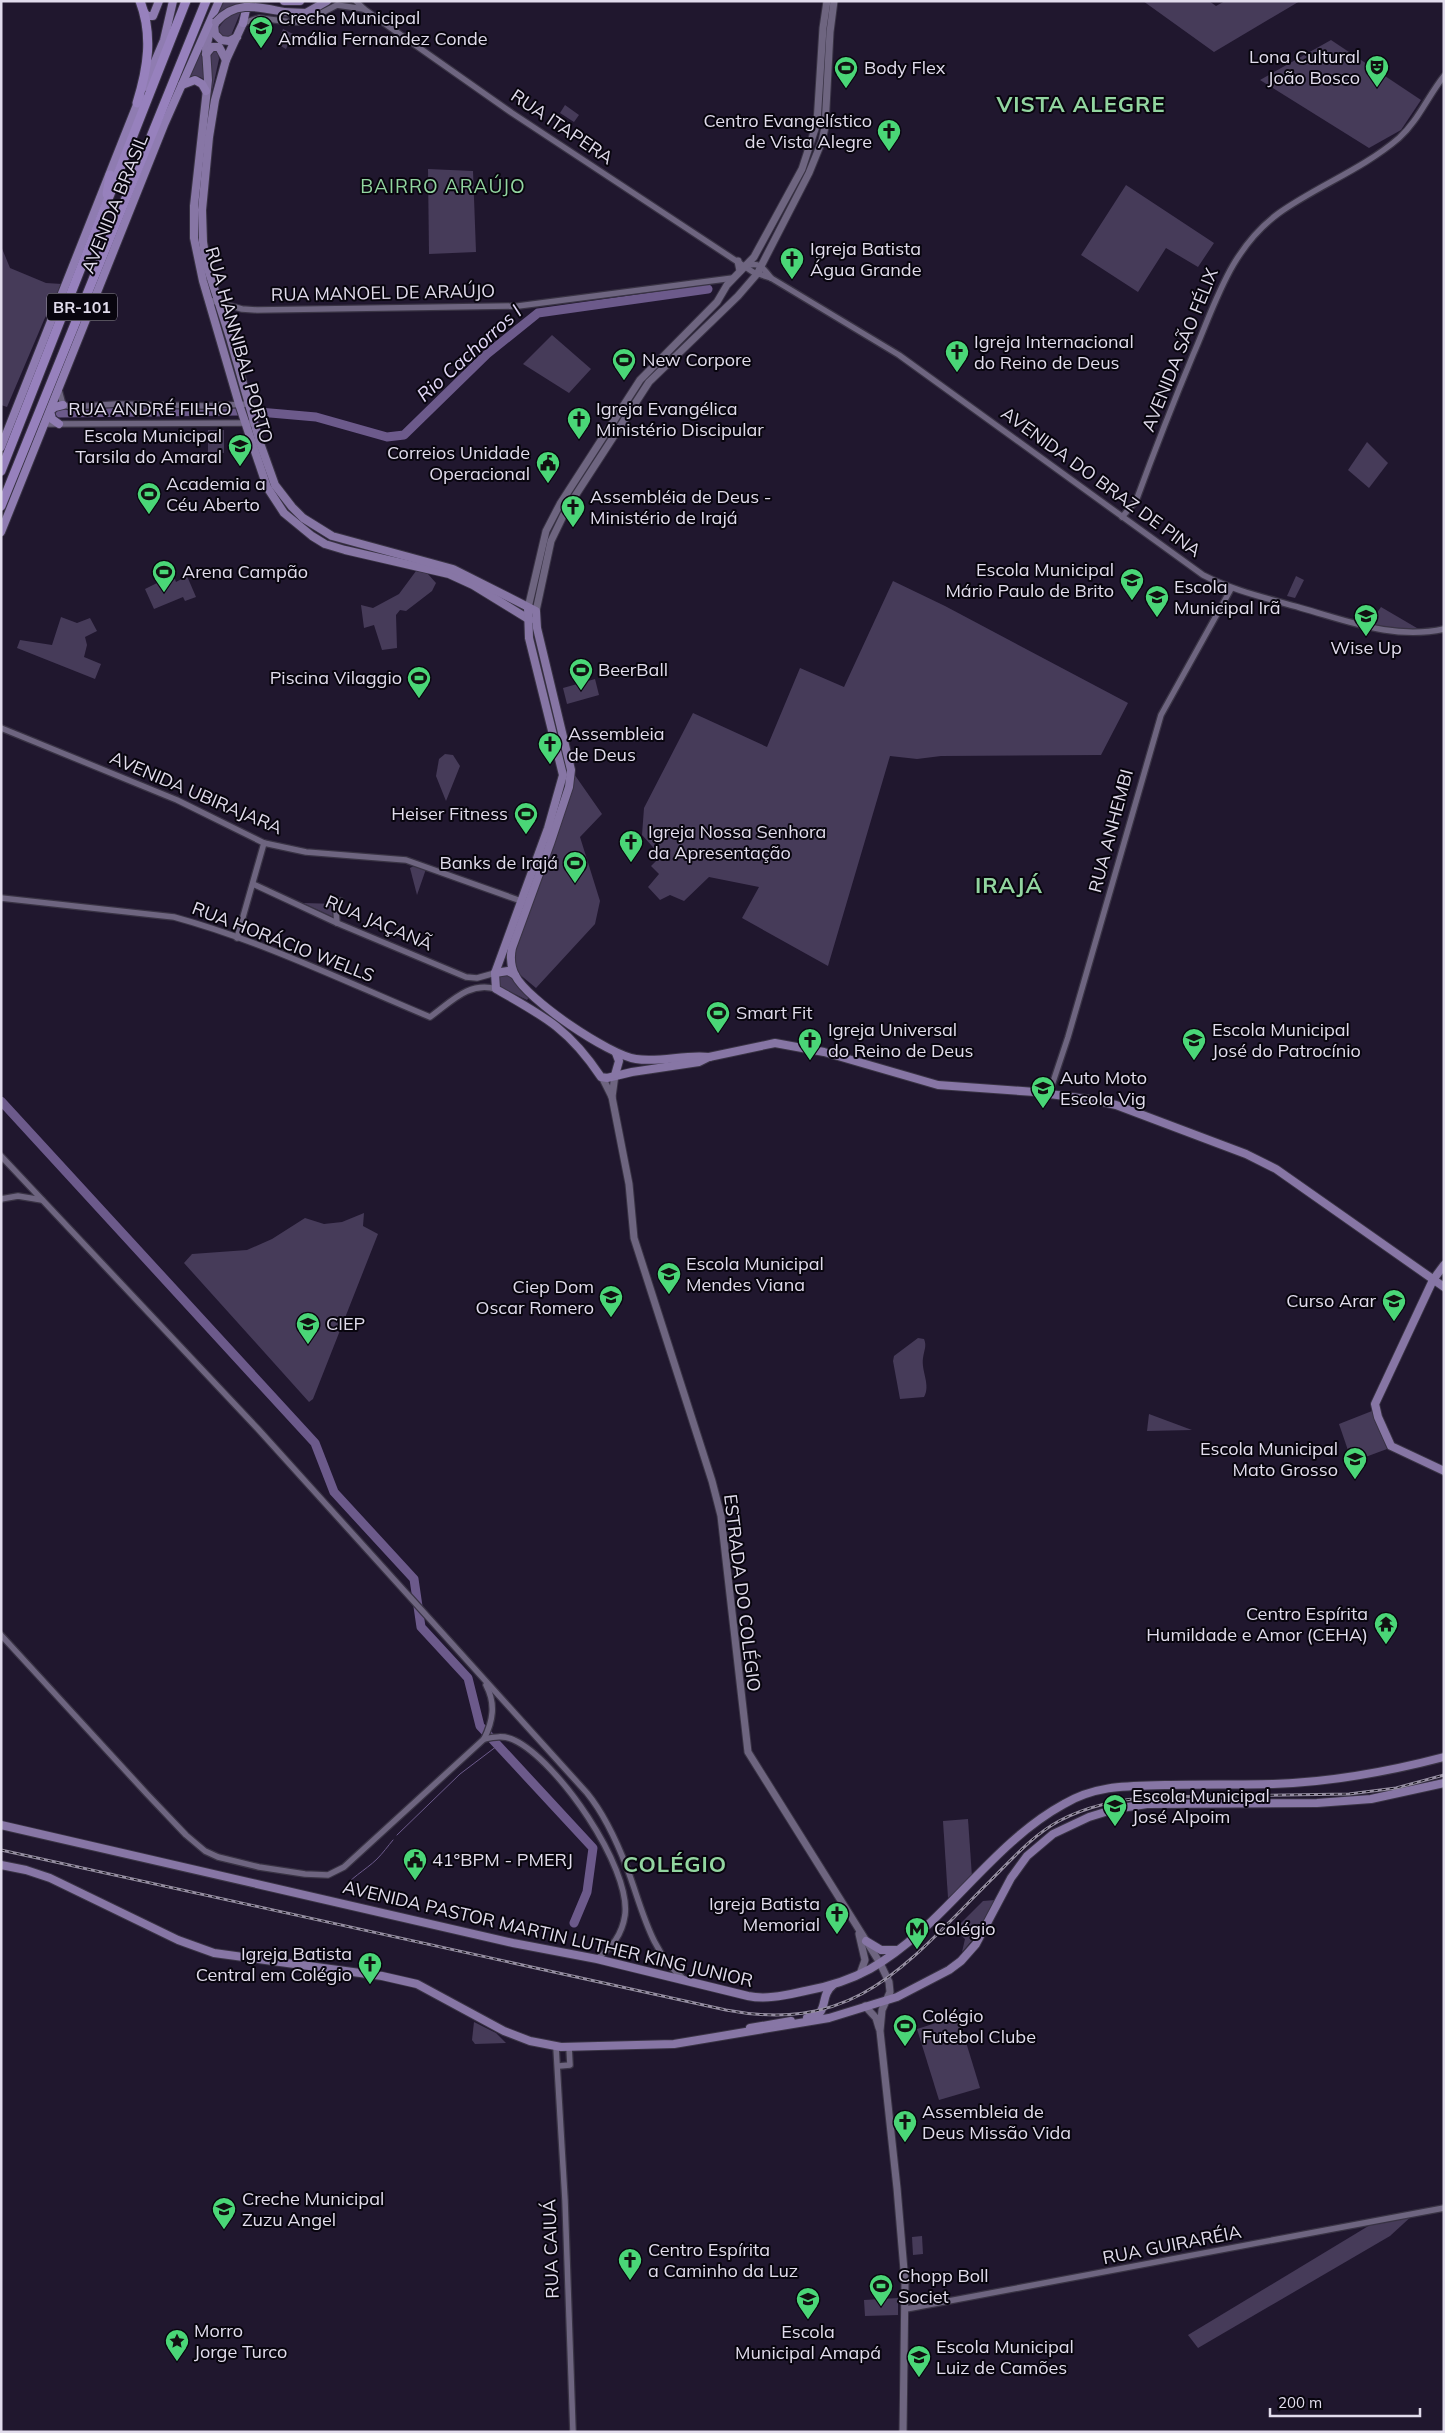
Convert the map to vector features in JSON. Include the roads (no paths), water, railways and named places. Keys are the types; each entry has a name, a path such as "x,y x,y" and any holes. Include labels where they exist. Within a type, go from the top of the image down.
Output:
{"highway":[{"path":"137,102 145,74 148,45 147,24 140,1"},
{"path":"144,12 147,16 153,16 159,1"},
{"name":"AVENIDA BRASIL","path":"1,446 110,175 137,102 164,40 173,1"},
{"name":"AVENIDA BRASIL","path":"1,471 186,1"},
{"name":"AVENIDA BRASIL","path":"1,506 206,1"},
{"name":"AVENIDA BRASIL","path":"1,532 158,139 219,1"},
{"path":"243,23 248,1"},
{"path":"284,1 300,1"},
{"path":"182,85 188,81 195,80 202,84 206,91"},
{"path":"158,139 164,108"},
{"path":"105,210 110,175"},
{"path":"59,424 52,418 50,411 62,405"},
{"path":"1,466 13,442"}],"main road":[{"path":"237,37 228,41 221,40 216,34 215,23 227,12 250,6 284,12 306,13 327,1"},
{"path":"709,1056 699,1062 615,1075 603,1079 564,1031 527,1005 496,989 495,973 525,902 569,787 571,770 536,622 528,606 557,526 639,396 664,360 718,302 733,278 757,252 798,177 812,144 817,123 823,28 827,1"},
{"path":"515,975 512,964 512,948 560,793 563,775 527,619 541,547 550,521 634,388 738,296 757,274 809,174 822,141 826,117 830,32 834,1"},
{"name":"RUA HANNIBAL PORTO","path":"215,23 207,41 208,72 193,226 196,251 245,424 262,476 274,500 284,513 312,536 345,550 449,574 473,585 527,619 536,622"},
{"name":"RUA HANNIBAL PORTO","path":"243,23 226,60 215,100 209,137 202,210 203,242 206,266 220,305 275,485 292,508 318,529 348,541 453,569 528,606"},
{"path":"206,56 209,50 216,46 222,49 226,60"},
{"path":"203,115 211,118 209,137"},
{"path":"738,261 742,269"},
{"path":"724,290 731,295 738,296"},
{"path":"495,973 508,971 515,975 526,989 545,1007 628,1058 645,1060 709,1056 761,1045 782,1044 824,1052 938,1085 1049,1094 1116,1105 1265,1163 1444,1288"},
{"path":"615,1075 619,1061 616,1052"},
{"path":"671,1066 682,1061 683,1057"},
{"name":"ESTRADA DO COLÉGIO","path":"612,1096 615,1075"},
{"name":"ESTRADA DO COLÉGIO","path":"603,1079 612,1096 629,1184 634,1238 712,1481 721,1516 748,1752 856,1927 880,1962 889,1982 890,1992 882,2010 880,2031"},
{"path":"1444,1265 1433,1280 1375,1404 1378,1418 1391,1446 1444,1471"},
{"path":"1422,1273 1432,1281 1426,1295"},
{"path":"1426,1295 1444,1288"},
{"name":"AVENIDA PASTOR MARTIN LUTHER KING JUNIOR","path":"1,1825 513,1943 597,1959 755,1998 793,1994 836,1984 860,1974 880,1962 898,1950 1028,1828 1063,1804 1095,1790 1124,1785 1274,1784 1334,1780 1390,1771 1444,1757"},
{"path":"1,1865 44,1876 178,1940 214,1953 401,1979 433,1991 504,2031 530,2041 556,2047 674,2044 798,2024 844,2013 886,2000 913,1989 961,1961 976,1944 1022,1861 1053,1834 1078,1822 1115,1809 1147,1804 1348,1801 1388,1796 1444,1782"},
{"name":"ESTRADA DO COLÉGIO","path":"856,1927 864,1954 864,1966 860,1974"},
{"path":"866,1941 881,1950 898,1950"},
{"path":"737,2033 762,2025 811,2018 822,2011 828,1990 836,1984"},
{"path":"793,1994 816,1992 822,1998 824,2004 834,2012 844,2013"},
{"path":"865,2006 876,2018 880,2031 899,2207 906,2309 903,2432"}],"street":[{"name":"RUA ITAPERA","path":"356,1 364,9 512,113 738,261"},
{"name":"RUA ITAPERA","path":"243,23 258,18 285,22 304,22 337,5 364,9"},
{"name":"AVENIDA SÃO FÉLIX","path":"1122,517 1136,501 1218,290 1239,253 1274,217 1292,204 1368,160 1398,139 1444,76"},
{"path":"742,269 754,263 761,266"},
{"name":"AVENIDA DO BRAZ DE PINA","path":"761,266 771,278"},
{"name":"AVENIDA DO BRAZ DE PINA","path":"742,269 771,278 899,355 1203,575 1231,589 1365,627 1409,634 1444,629"},
{"name":"RUA MANOEL DE ARAÚJO","path":"209,300 220,305 258,310 518,306 681,284 715,282 733,278"},
{"path":"715,282 724,290"},
{"path":"212,310 220,305"},
{"name":"RUA ANDRÉ FILHO","path":"59,390 62,405 72,407 116,404 206,406 249,404"},
{"name":"RUA ANDRÉ FILHO","path":"45,424 255,423"},
{"name":"RUA ANHEMBI","path":"1049,1094 1089,968 1144,769 1162,715 1231,589"},
{"name":"AVENIDA UBIRAJARA","path":"1,728 177,800 264,843 306,852 406,860 525,902"},
{"path":"238,938 264,843"},
{"name":"RUA JAÇANÃ","path":"253,884 337,923 466,977 475,978 495,973"},
{"name":"RUA HORÁCIO WELLS","path":"1,898 174,917 292,958 430,1017 465,992"},
{"path":"337,923 336,911 341,901"},
{"path":"465,992 468,982 466,977"},
{"path":"475,978 476,987"},
{"path":"465,992 476,987 485,986 496,989"},
{"path":"1,1156 258,1429 422,1613 480,1674 587,1793 602,1815 627,1866 658,1950 671,1968 686,1981"},
{"path":"1,1199 18,1196 44,1201"},
{"path":"1,1635 191,1839 218,1857 317,1876 337,1872 488,1737 493,1710 492,1699 480,1674"},
{"path":"488,1737 508,1738 521,1744 558,1779 592,1822 621,1879 625,1902 624,1923 614,1944 597,1959"},
{"path":"577,1802 587,1793"},
{"path":"592,1822 602,1815"},
{"name":"RUA CAIUÁ","path":"556,2047 559,2066 573,2432"},
{"path":"559,2066 570,2065 569,2047"},
{"name":"RUA GUIRARÉIA","path":"906,2309 989,2295 1444,2208"}],"waterway":[{"name":"Rio Cachorros I","path":"259,412 316,417 387,437 404,435 487,354 538,313 708,289"},
{"name":"Rio Cachorros I","path":"60,413 239,411"},
{"path":"1,1101 315,1443 334,1492 414,1579 421,1627 468,1678 480,1726 593,1848 587,1892 574,1923"},
{"path":"397,1835 460,1774 497,1746"},
{"path":"341,1892 344,1887 377,1859 393,1840"}],"railway":[{"path":"1,1850 726,2010 772,2015 811,2012 845,2002 876,1986 933,1939 1032,1840 1049,1827 1070,1815 1129,1799 1349,1794 1396,1788 1444,1775"}],"place":[{"name":"Creche Municipal Amália Fernandez Conde","path":"261,49"},
{"name":"Lona Cultural João Bosco","path":"1377,88"},
{"name":"Body Flex","path":"846,89"},
{"name":"Centro Evangelístico de Vista Alegre","path":"889,152"},
{"name":"Igreja Batista Água Grande","path":"792,280"},
{"name":"Igreja Internacional do Reino de Deus","path":"957,373"},
{"name":"New Corpore","path":"624,381"},
{"name":"Igreja Evangélica Ministério Discipular","path":"579,440"},
{"name":"Escola Municipal Tarsila do Amaral","path":"240,467"},
{"name":"Correios Unidade Operacional","path":"548,484"},
{"name":"Academia a Céu Aberto","path":"149,515"},
{"name":"Assembléia de Deus - Ministério de Irajá","path":"573,528"},
{"name":"Arena Campão","path":"164,593"},
{"name":"Escola Municipal Mário Paulo de Brito","path":"1132,601"},
{"name":"Escola Municipal Irã","path":"1157,618"},
{"name":"Wise Up","path":"1366,637"},
{"name":"BeerBall","path":"581,691"},
{"name":"Piscina Vilaggio","path":"419,699"},
{"name":"Assembleia de Deus","path":"550,765"},
{"name":"Heiser Fitness","path":"526,835"},
{"name":"Igreja Nossa Senhora da Apresentação","path":"631,863"},
{"name":"Banks de Irajá","path":"575,884"},
{"name":"Smart Fit","path":"718,1034"},
{"name":"Igreja Universal do Reino de Deus","path":"810,1061"},
{"name":"Escola Municipal José do Patrocínio","path":"1194,1061"},
{"name":"Auto Moto Escola Vig","path":"1043,1109"},
{"name":"Escola Municipal Mendes Viana","path":"669,1295"},
{"name":"Ciep Dom Oscar Romero","path":"611,1318"},
{"name":"Curso Arar","path":"1394,1322"},
{"name":"CIEP","path":"308,1345"},
{"name":"Escola Municipal Mato Grosso","path":"1355,1480"},
{"name":"Centro Espírita Humildade e Amor (CEHA)","path":"1386,1645"},
{"name":"Escola Municipal José Alpoim","path":"1115,1827"},
{"name":"41°BPM - PMERJ","path":"415,1881"},
{"name":"Igreja Batista Memorial","path":"837,1935"},
{"name":"Colégio","path":"917,1950"},
{"name":"Igreja Batista Central em Colégio","path":"370,1985"},
{"name":"Colégio Futebol Clube","path":"905,2047"},
{"name":"Assembleia de Deus Missão Vida","path":"905,2143"},
{"name":"Creche Municipal Zuzu Angel","path":"224,2230"},
{"name":"Centro Espírita a Caminho da Luz","path":"630,2281"},
{"name":"Chopp Boll Societ","path":"881,2307"},
{"name":"Escola Municipal Amapá","path":"808,2320"},
{"name":"Morro Jorge Turco","path":"177,2362"},
{"name":"Escola Municipal Luiz de Camões","path":"919,2378"}],"district":[{"name":"VISTA ALEGRE","path":"1081,104"},
{"name":"BAIRRO ARAÚJO","path":"443,186"},
{"name":"IRAJÁ","path":"1009,885"},
{"name":"COLÉGIO","path":"675,1864"}]}
